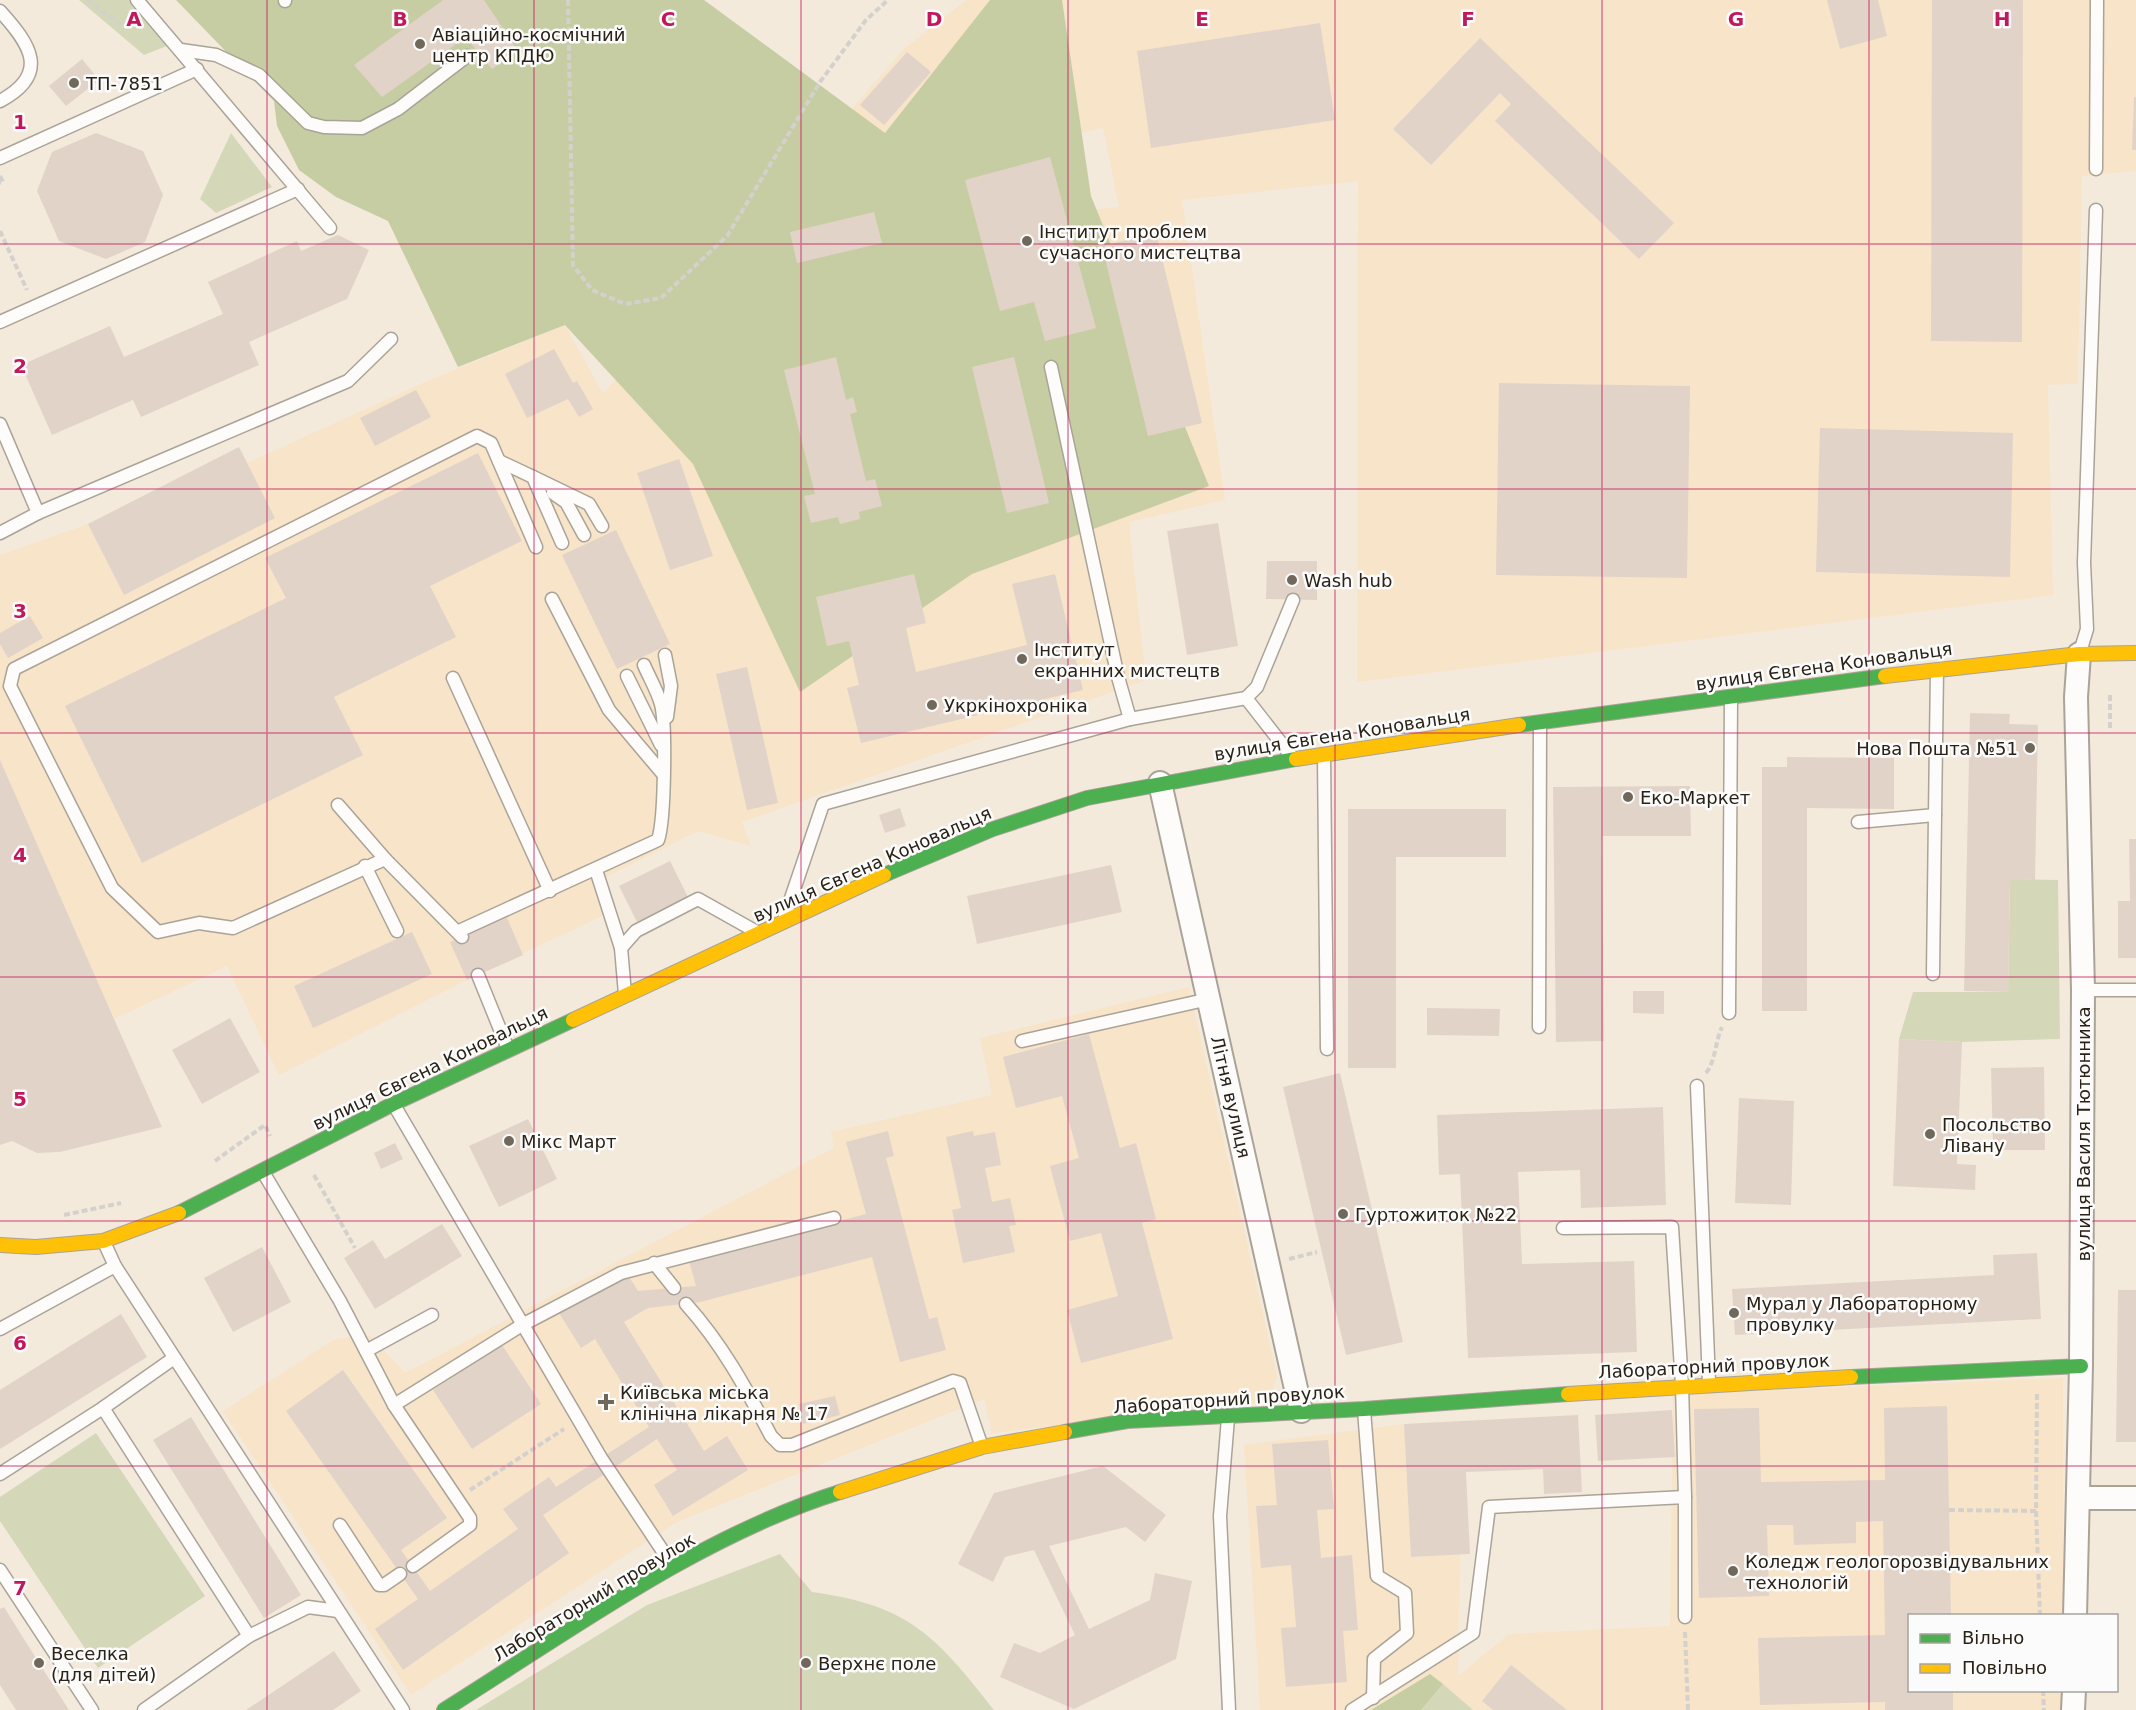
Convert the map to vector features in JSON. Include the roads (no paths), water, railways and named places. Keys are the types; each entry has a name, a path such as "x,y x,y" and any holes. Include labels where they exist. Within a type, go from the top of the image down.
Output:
{"main road":[{"name":"вулиця Євгена Коновальця","path":"0,1245 36,1247 103,1241 180,1212 393,1104 926,856 993,829 1087,798 1293,759 1539,722 1937,669 2079,654 2136,653"},
{"name":"Лабораторний провулок","path":"444,1710 673,1566 808,1502 982,1447 1127,1421 1364,1408 1709,1383 2081,1366"}],"street":[{"name":"вулиця Василя Тютюнника","path":"2075,1614 2081,1366 2083,990 2076,697 2079,654"},
{"name":"Літня вулиця","path":"1160,783 1301,1411"},
{"path":"2078,1498 2136,1498"},
{"path":"2073,1710 2074,1692"}],"lane":[{"path":"136,0 181,50 330,228"},
{"path":"2096,169 2097,0"},
{"path":"0,11 26,41 32,58 27,78 15,93 0,101"},
{"path":"181,50 216,55 259,75 308,123 324,127 362,128 398,109 467,56"},
{"path":"0,158 197,69"},
{"path":"0,322 298,189"},
{"path":"2079,654 2087,628 2084,563 2096,210"},
{"path":"0,533 38,513 348,381 391,339"},
{"path":"1051,367 1118,677 1130,719"},
{"path":"0,424 38,513"},
{"path":"385,859 365,866 233,928 199,923 158,932 112,888 10,686 14,669 477,436 491,443 536,547"},
{"path":"499,461 589,504 602,526"},
{"path":"533,477 566,502 584,534"},
{"path":"533,477 562,543"},
{"path":"552,599 609,710 663,774"},
{"path":"783,923 823,804 1130,719 1246,698 1257,687 1293,600"},
{"path":"663,748 671,686 665,655"},
{"path":"338,806 385,859 461,934 658,840 662,829 661,705 644,664"},
{"path":"1933,974 1937,669"},
{"path":"627,676 663,748"},
{"path":"453,678 550,891"},
{"path":"1729,1013 1731,697"},
{"path":"1246,698 1293,759"},
{"path":"1539,722 1539,1027"},
{"path":"1324,754 1327,1049"},
{"path":"1858,822 1935,815"},
{"path":"365,866 397,931"},
{"path":"596,870 621,948 625,996"},
{"path":"621,948 636,931 698,899 759,933"},
{"path":"478,975 509,1050"},
{"path":"2083,990 2136,990"},
{"path":"1022,1041 1209,999"},
{"path":"1697,1086 1709,1383"},
{"path":"393,1104 522,1325 580,1418 601,1458 673,1566"},
{"path":"262,1169 340,1301 394,1405 470,1518 470,1525 413,1566"},
{"path":"394,1405 522,1325 621,1273 834,1218"},
{"path":"1563,1228 1672,1227 1682,1385 1685,1617"},
{"path":"103,1241 115,1266 403,1710"},
{"path":"654,1263 674,1288"},
{"path":"0,1329 115,1266"},
{"path":"686,1304 725,1351 771,1436 780,1445 792,1445 953,1381 960,1383 982,1447"},
{"path":"366,1351 432,1315"},
{"path":"0,1474 103,1408 174,1358"},
{"path":"103,1408 249,1636"},
{"path":"1364,1408 1377,1576 1405,1593 1407,1633 1374,1659 1373,1698"},
{"path":"1229,1415 1220,1516 1229,1710"},
{"path":"1352,1710 1473,1633 1489,1507 1685,1497"},
{"path":"340,1525 378,1585 384,1585 400,1574"},
{"path":"0,1570 92,1710"},
{"path":"144,1710 249,1636 308,1607 338,1611"}],"place":[{"name":"Авіаційно-космічний центр КПДЮ","path":"420,44"},
{"name":"ТП-7851","path":"74,83"},
{"name":"Інститут проблем сучасного мистецтва","path":"1027,241"},
{"name":"Wash hub","path":"1292,580"},
{"name":"Інститут екранних мистецтв","path":"1022,659"},
{"name":"Укркінохроніка","path":"932,705"},
{"name":"Нова Пошта №51","path":"2030,748"},
{"name":"Еко-Маркет","path":"1628,797"},
{"name":"Посольство Лівану","path":"1930,1134"},
{"name":"Мікс Март","path":"509,1141"},
{"name":"Гуртожиток №22","path":"1343,1214"},
{"name":"Мурал у Лабораторному провулку","path":"1734,1313"},
{"name":"Київська міська клінічна лікарня № 17","path":"606,1402"},
{"name":"Коледж геологорозвідувальних технологій","path":"1733,1571"},
{"name":"Веселка (для дітей)","path":"39,1663"},
{"name":"Верхнє поле","path":"806,1663"}]}
